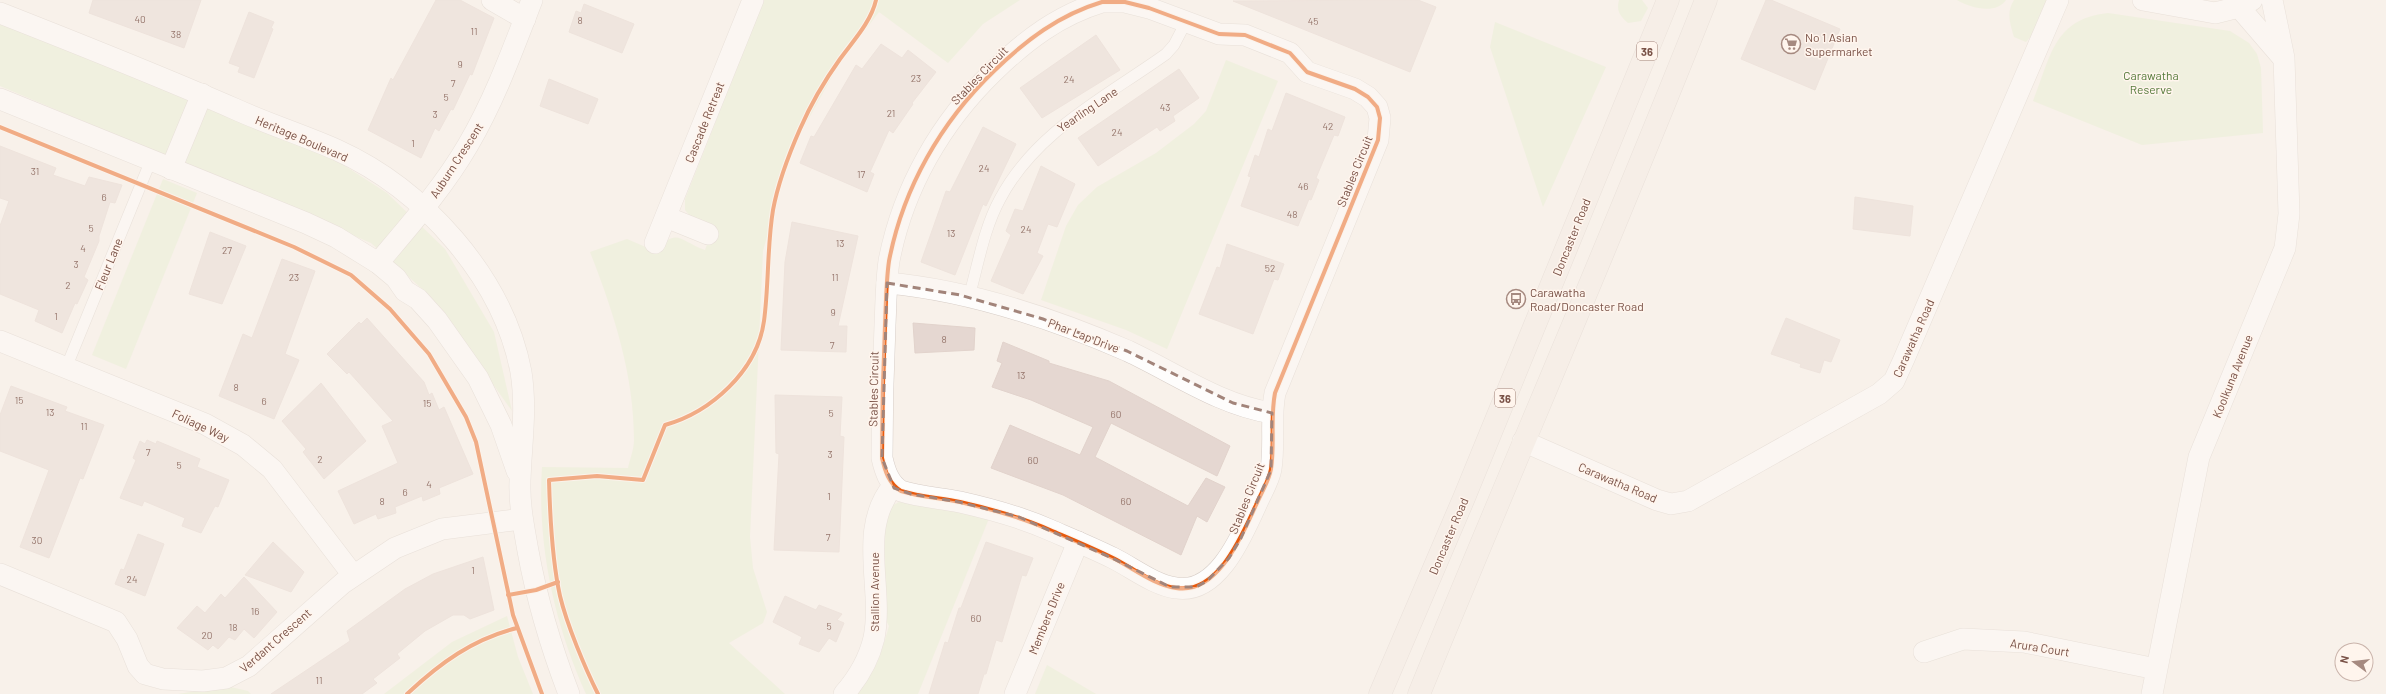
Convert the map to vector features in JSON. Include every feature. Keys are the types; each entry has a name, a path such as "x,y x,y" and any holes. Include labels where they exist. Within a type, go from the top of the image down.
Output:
{"main road":[{"name":"Doncaster Road","path":"1380,694 1493,427 1668,0"},
{"path":"1419,694 1523,441 1649,145 1706,0"},
{"path":"1493,427 1523,441"}],"street":[{"path":"492,0 525,19"},
{"name":"Auburn Crescent","path":"378,263 425,208 468,145 485,113 532,0"},
{"name":"Cascade Retreat","path":"655,243 753,0"},
{"name":"Carawatha Road","path":"1523,441 1657,500 1671,504 1688,501 1879,394 1894,381 1898,374 2058,0"},
{"path":"2143,0 2216,13 2245,4 2284,58"},
{"name":"Koolkuna Avenue","path":"2152,694 2199,457 2285,248 2289,214 2284,58 2272,0"},
{"name":"Stables Circuit","path":"1093,2 1124,2 1220,34 1245,35 1290,53 1307,72 1355,89 1368,97 1377,107 1380,118 1378,140 1275,393 1272,413 1273,440 1271,470 1241,538 1229,558 1206,581 1196,587 1177,589 1170,587 1078,542 1019,517 959,502 901,492 893,486 885,469 882,458 887,283 889,262 901,217 925,160 939,135 983,82 1017,49 1059,20 1093,2"},
{"name":"Heritage Boulevard","path":"0,13 202,94 287,132 337,150 383,178 425,208 461,246 504,320 513,344 520,370 525,402 520,482 522,519 536,590 546,630 569,694"},
{"path":"171,169 202,94"},
{"name":"Heritage Boulevard","path":"0,99 306,223 342,240 378,263 396,278 405,291 418,299 459,349 478,378 502,425 520,482"},
{"path":"666,217 708,234"},
{"name":"Phar Lap Drive","path":"887,283 920,287 969,297 1043,319 1127,351 1233,402 1272,413"},
{"name":"Foliage Way","path":"0,341 205,424 257,454 287,487 353,575"},
{"name":"Stallion Avenue","path":"844,694 860,672 874,636 874,535 879,509 893,486"},
{"name":"Verdant Crescent","path":"0,574 116,622 127,639 138,666 145,674 163,679 203,681 226,678 249,666 353,575 396,548 442,529 522,519"},
{"name":"Members Drive","path":"1015,694 1078,542"},
{"name":"Arura Court","path":"1924,652 1963,639 2024,642 2156,669"}],"lane":[{"name":"Yearling Lane","path":"969,297 991,219 1013,177 1053,132 1166,54 1174,45 1186,22"},
{"name":"Fleur Lane","path":"66,368 151,160"}],"highlighted area":[{"path":"887,283 960,295 1043,319 1127,351 1233,403 1272,413 1271,470 1241,538 1229,558 1207,581 1196,587 1170,587 1112,558 1019,517 959,502 911,494 894,488 882,458"}],"green space":[{"path":"764,0 1020,0 983,24 948,63 879,12 839,64 799,136 784,174 763,251 750,537 753,568 767,612 763,623 729,643 785,694 586,694 565,640 550,583 542,525 541,496 542,467 628,468 633,447 633,416 621,344 607,298 590,252 627,239 655,251 669,239 674,238 678,238 705,250 714,226 691,217 685,210 685,199"},
{"path":"1619,0 1642,0 1648,8 1641,21 1628,23 1621,16 1618,10"},
{"path":"1957,0 2006,0 2002,5 1990,9 1983,9"},
{"path":"2014,0 2063,0 2026,42 2014,37 2010,23 2009,14"},
{"name":"Carawatha Reserve","path":"2108,13 2230,31 2249,43 2257,54 2261,68 2263,133 2142,145 2033,101 2050,55 2065,32 2076,23 2090,17"},
{"path":"0,22 328,155 387,193 445,249 494,332 512,411 431,297 371,243 0,86"},
{"path":"1495,22 1606,67 1543,207 1490,47"},
{"path":"1226,60 1278,81 1167,349 1126,330 1041,300 1066,226 1078,205 1097,187 1156,153 1194,124 1206,111"},
{"path":"163,179 197,193 126,369 92,355"},
{"path":"899,502 990,516 918,694 856,694 869,678 877,663 889,626 882,613 881,539 886,509"},
{"path":"507,616 518,657 533,694 384,694 452,642"},
{"path":"1047,665 1096,694 1035,694"},
{"path":"226,686 248,691 251,694 178,694"}],"building":[{"path":"93,0 201,0 184,48 89,13"},
{"path":"436,0 460,0 494,18 472,75 470,74 453,110 451,109 439,131 435,128 421,158 368,130 391,78 393,80"},
{"path":"1418,0 1436,7 1410,72 1233,1"},
{"name":"No 1 Asian Supermarket","path":"1766,0 1771,0 1840,29 1815,90 1741,59"},
{"path":"584,4 634,24 622,53 569,32 576,11 581,13"},
{"path":"249,12 274,22 271,28 273,29 254,78 238,72 240,67 229,63"},
{"path":"1096,35 1120,70 1042,118 1020,88"},
{"path":"881,44 902,58 908,50 936,72 912,103 913,104 893,133 889,130 870,172 874,174 867,192 800,163 811,136 814,137 856,65 862,69"},
{"path":"1179,69 1199,98 1173,116 1175,121 1160,131 1157,127 1098,166 1078,138"},
{"path":"549,79 598,99 588,124 540,106"},
{"path":"1286,93 1345,117 1338,136 1334,135 1316,178 1319,180 1311,200 1309,199 1298,226 1241,206 1251,177 1248,176 1255,155 1259,157 1268,129 1272,131"},
{"path":"983,127 1016,144 986,206 983,204 955,275 921,262 946,191 950,192"},
{"path":"0,146 56,168 53,175 85,186 89,177 122,185 115,203 110,202 99,236 99,241 84,277 88,280 77,304 75,303 62,333 35,321 39,310 0,294 0,226 9,201 0,198"},
{"path":"1041,166 1075,184 1057,227 1048,224 1037,253 1043,256 1023,294 991,281 1011,235 1006,231 1015,209 1023,211"},
{"path":"1855,197 1913,206 1910,236 1853,229"},
{"path":"792,222 858,236 838,326 847,326 846,352 781,350 785,262"},
{"path":"210,232 246,246 222,304 189,294"},
{"path":"1227,244 1284,264 1278,280 1274,279 1253,334 1199,314 1217,267 1220,268"},
{"path":"282,259 315,271 285,354 299,360 274,419 219,396 243,334 252,338"},
{"path":"367,318 424,382 429,395 432,393 439,410 444,407 473,474 439,488 440,494 423,501 422,496 395,507 396,513 378,519 376,514 354,524 338,491 398,463 382,426 393,421 349,372 347,374 327,354 359,322 361,324"},
{"path":"1786,318 1840,340 1831,362 1824,360 1820,373 1800,367 1801,364 1771,354"},
{"path":"913,323 975,328 974,350 915,353"},
{"path":"1003,342 1049,361 1049,363 1109,381 1230,446 1217,476 1111,423 1095,457 1188,506 1206,478 1225,487 1207,522 1197,516 1181,555 1063,495 991,468 1010,425 1080,455 1093,427 1031,400 992,387 1002,363 997,361"},
{"path":"321,383 366,441 324,479 303,452 306,449 282,421"},
{"path":"11,386 67,407 65,411 104,425 83,479 80,478 49,558 20,547 49,470 0,451 0,415"},
{"path":"775,395 842,397 840,436 844,437 839,552 774,550 779,454 776,453"},
{"path":"147,440 156,444 157,441 200,459 197,467 229,480 218,507 215,506 201,533 182,526 185,518 144,501 142,506 120,498 136,460 133,458 140,441 145,444"},
{"path":"138,534 164,544 145,596 115,584 121,569 124,570"},
{"path":"273,542 304,572 291,592 245,575"},
{"path":"986,542 1033,558 1026,576 1022,575 1002,642 996,640 986,674 984,674 978,694 929,694 945,642 948,643 959,608 961,608"},
{"path":"483,557 494,610 470,619 464,615 453,615 425,631 397,654 400,658 373,679 377,683 362,694 271,694 350,641 347,631 405,589 433,574"},
{"path":"244,577 277,612 254,638 244,629 235,640 229,637 218,649 213,645 208,650 177,628 197,606 205,613 221,594 225,598"},
{"path":"785,596 816,610 819,605 842,614 837,620 844,623 836,642 829,638 819,652 799,644 802,637 773,622"}],"cycle path":[{"path":"598,694 577,646 560,596 553,553 549,480 597,476 643,480 665,425 682,419 715,400 742,372 752,357 760,339 764,321 773,210 788,158 800,129 823,84 866,24 874,8 876,0"},
{"path":"1102,2 1125,2 1149,8 1219,34 1245,35 1290,53 1307,72 1355,89 1368,97 1377,107 1380,118 1378,140 1275,393 1273,412 1273,450 1269,478 1236,546 1216,573 1204,582 1191,588 1176,588 1160,583 1098,551 1017,517 960,502 901,491 893,485 886,472 882,458 882,408 888,269 895,234 914,182 941,134 957,112 994,71 1018,49 1057,21 1086,7 1102,2"},
{"path":"0,127 294,247 351,275 390,309 429,354 466,417 476,442 513,615 542,694"},
{"path":"508,595 536,590 558,582"},
{"path":"407,694 432,672 458,654 486,639 517,628"}],"place":[{"name":"No 1 Asian Supermarket","path":"1791,44"},
{"name":"Carawatha Road/Doncaster Road","path":"1516,299"}]}
